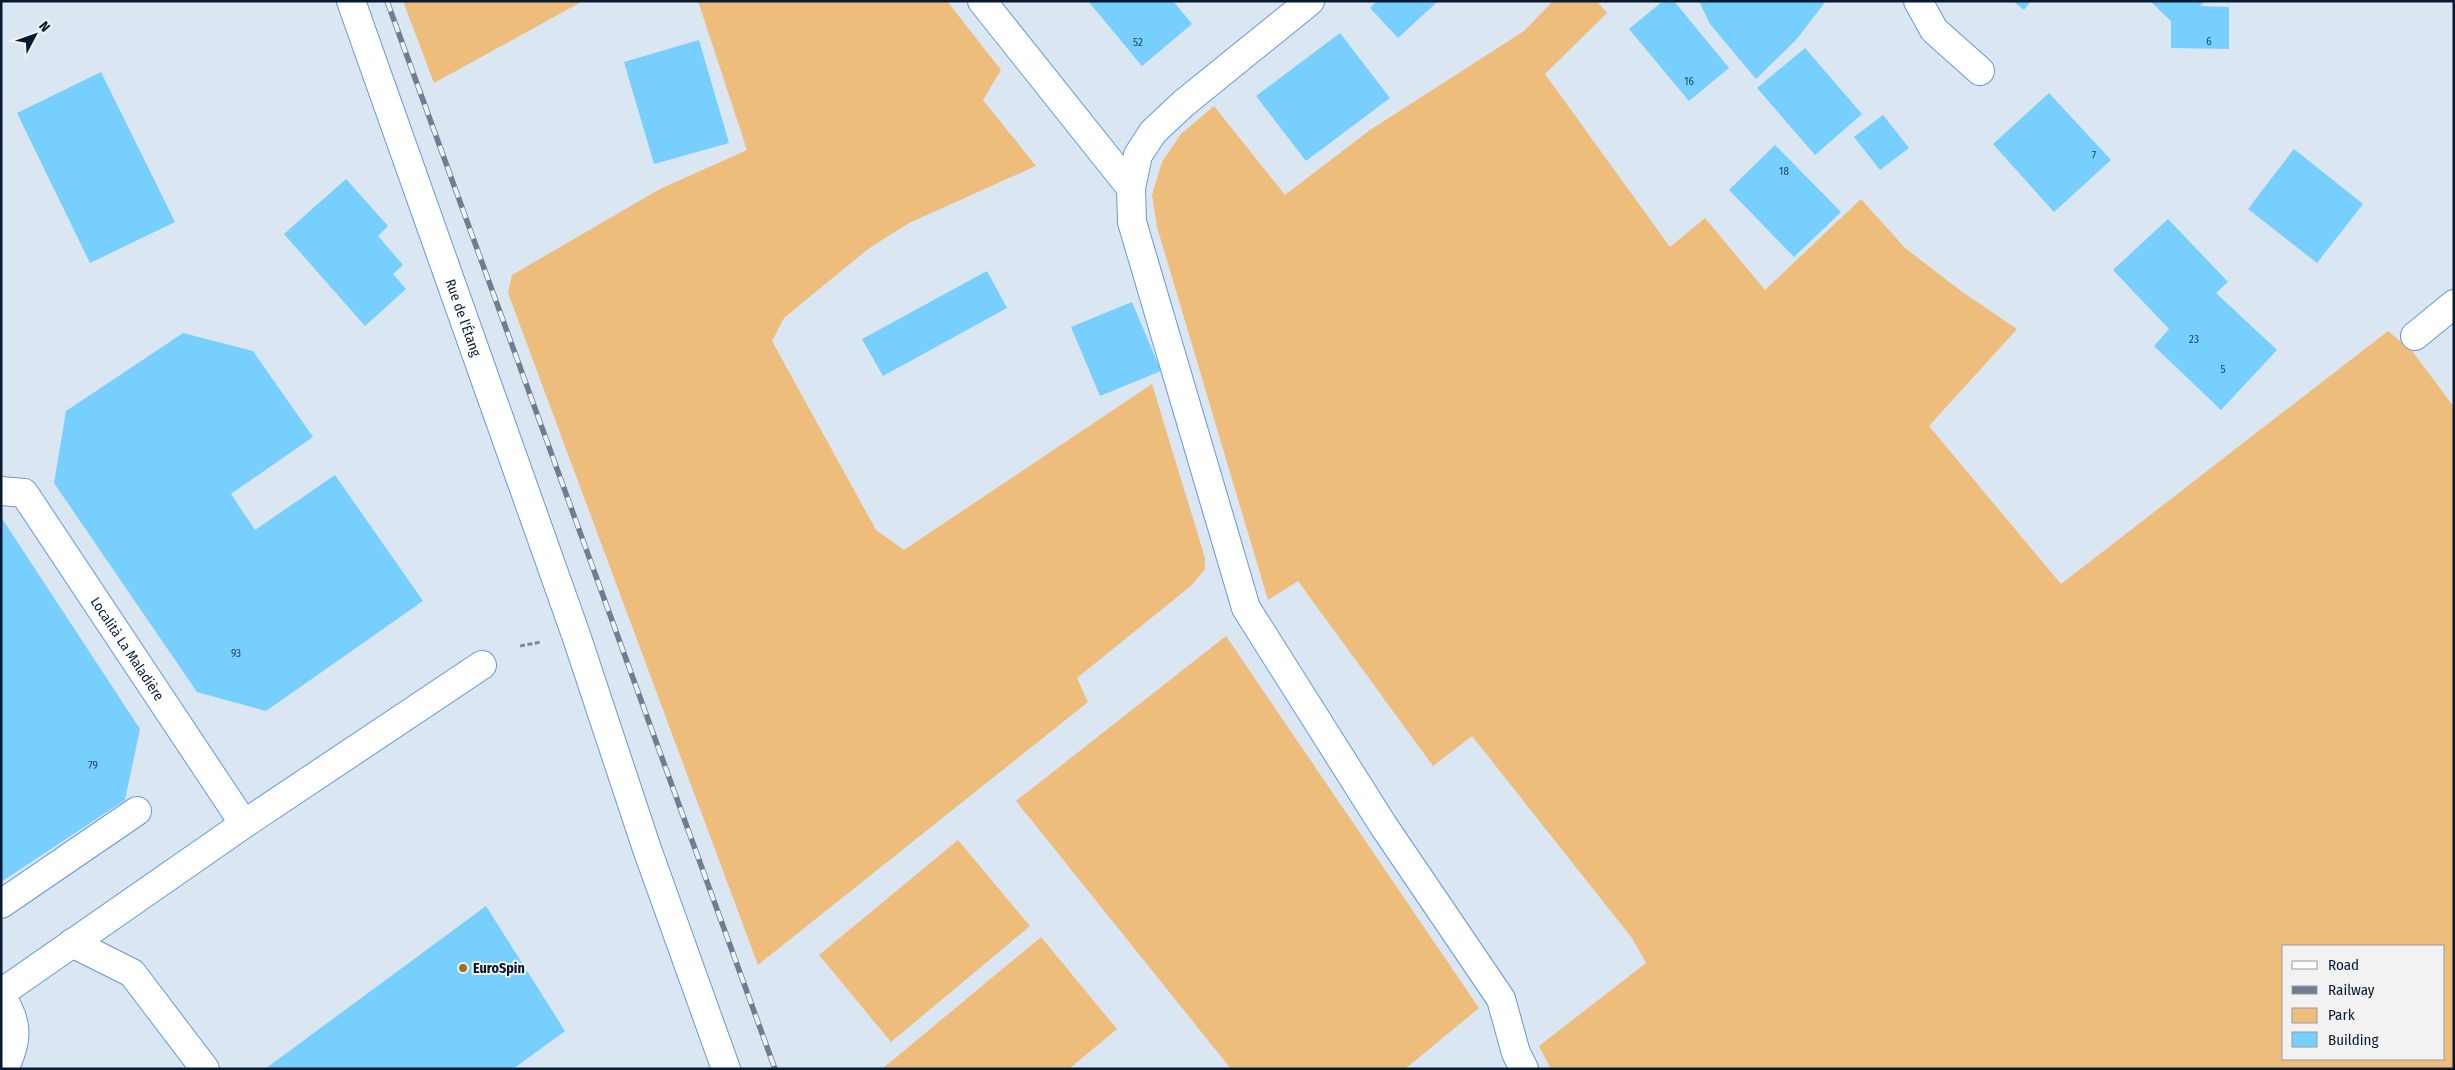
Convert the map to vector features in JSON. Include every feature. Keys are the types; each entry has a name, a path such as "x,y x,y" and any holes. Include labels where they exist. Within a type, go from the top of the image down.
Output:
{"street":[{"name":"Rue de l'Étang","path":"351,1 576,635 647,849 726,1069"},
{"path":"982,1 1131,188"},
{"path":"1310,1 1184,103 1153,132 1138,155 1131,188 1132,222 1246,608 1384,825 1501,999 1516,1053 1524,1069"},
{"path":"1918,1 1934,30 1980,71"},
{"path":"2415,336 2454,304"},
{"name":"Località La Maladière","path":"1,490 24,492 244,824"},
{"path":"4,1069 13,1051 15,1031 11,1011 1,994 244,824 482,665"},
{"path":"1,904 137,811"},
{"path":"72,943 132,973 205,1069"}],"green space":[{"path":"403,1 583,1 434,83"},
{"path":"698,1 947,1 1001,70 983,100 1036,166 909,223 868,249 784,318 772,341 876,530 904,550 1152,384 1205,558 1205,569 1192,585 1077,678 1088,702 758,965 508,293 512,275 660,189 747,150"},
{"path":"1553,1 1597,1 1607,13 1545,74 1670,247 1705,218 1765,290 1861,199 1905,248 1961,291 2017,329 1929,426 2061,584 2388,331 2412,351 2454,407 2454,1069 1551,1069 1539,1046 1646,963 1632,938 1472,736 1433,766 1298,581 1268,600 1157,227 1152,195 1162,162 1181,134 1214,106 1285,195 1370,130 1524,31"},
{"path":"1226,636 1479,1008 1405,1069 1231,1069 1016,801"},
{"path":"958,840 1030,926 891,1042 819,955"},
{"path":"1041,937 1117,1029 1069,1069 882,1069"}],"building":[{"path":"1088,1 1173,1 1192,24 1142,66"},
{"path":"1377,1 1437,2 1398,38 1370,8"},
{"path":"1663,1 1674,1 1729,68 1689,101 1629,29"},
{"path":"1699,1 1826,1 1796,40 1756,79 1710,24"},
{"path":"2013,1 2031,1 2024,10"},
{"path":"2150,1 2205,1 2200,6 2229,7 2229,49 2171,48 2171,21"},
{"path":"1340,33 1390,98 1306,161 1256,96"},
{"path":"699,40 729,143 654,164 624,62"},
{"path":"1805,48 1862,114 1815,155 1757,88"},
{"path":"101,72 175,222 90,263 17,113"},
{"path":"2049,93 2111,160 2054,212 1993,144"},
{"path":"1883,115 1909,148 1880,170 1854,137"},
{"path":"1775,145 1841,212 1794,257 1729,190"},
{"path":"2294,149 2363,204 2317,263 2248,209"},
{"path":"346,179 388,226 378,236 403,265 393,274 406,289 365,326 284,234"},
{"path":"2168,219 2228,282 2216,293 2277,350 2221,410 2154,346 2169,329 2113,270"},
{"path":"987,271 1007,308 883,376 862,339"},
{"path":"1132,302 1161,371 1100,396 1071,327"},
{"path":"183,333 253,351 313,437 231,494 255,530 335,475 423,601 266,711 197,692 54,483 66,411"},
{"path":"1,517 140,729 125,800 1,882"},
{"name":"EuroSpin","path":"486,906 565,1031 513,1069 265,1069"}],"railway":[{"path":"387,1 775,1069"}],"place":[{"name":"EuroSpin","path":"463,968"}]}
